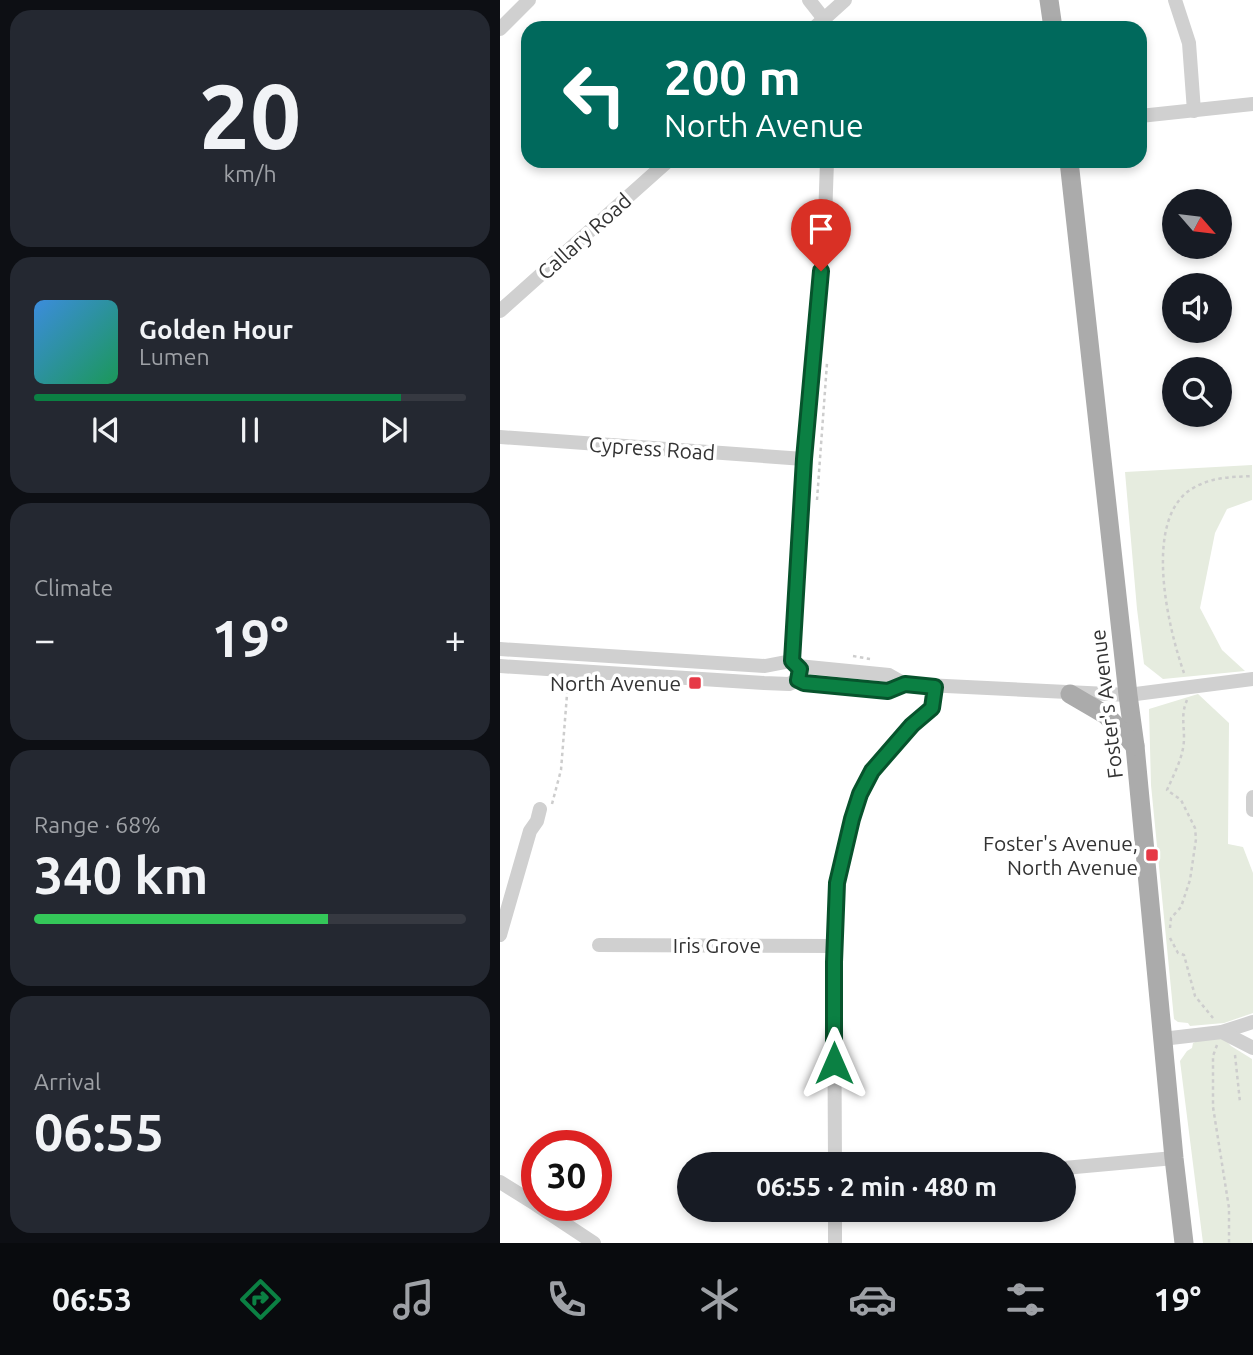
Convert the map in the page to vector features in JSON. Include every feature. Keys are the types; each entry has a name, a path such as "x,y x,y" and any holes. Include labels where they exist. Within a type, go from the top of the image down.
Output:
{"main road":[{"path":"1049,0 1052,21"},
{"name":"Foster's Avenue","path":"1070,168 1135,746 1184,1243"},
{"path":"1070,694 1106,715 1135,746"}],"street":[{"path":"500,29 529,0"},
{"path":"809,0 818,21"},
{"path":"821,21 845,0"},
{"path":"1175,0 1189,43 1194,111"},
{"path":"1147,115 1252,104"},
{"name":"Callary Road","path":"500,311 660,168"},
{"path":"500,666 789,684 812,355 818,319 826,211 827,168"},
{"name":"Cypress Road","path":"500,437 804,459"},
{"path":"500,649 792,668 804,683 888,691 905,684 1128,695 1252,679"},
{"path":"835,1152 837,883 860,794 872,771 890,749 932,708 935,687"},
{"path":"1252,797 1252,810"},
{"path":"500,935 530,831 545,809"},
{"name":"Iris Grove","path":"599,945 835,946"},
{"path":"1162,1039 1228,1035 1252,1022"},
{"path":"1228,1035 1252,1048"},
{"path":"1076,1167 1174,1158"},
{"path":"500,1182 521,1195"},
{"path":"561,1221 594,1243"},
{"path":"835,1222 835,1243"}],"path":[{"path":"1240,1102 1228,1035 1195,996 1184,955 1178,953 1170,936 1171,918 1181,906 1190,880 1196,839 1195,828 1181,800 1167,790 1181,755 1184,738 1181,712 1189,695 1174,644 1161,555 1168,516 1192,488 1216,478 1252,476"},
{"path":"853,656 866,657 878,663"},
{"path":"545,809 561,771 568,685"},
{"path":"1228,1035 1213,1056 1213,1107 1229,1209 1229,1243"}],"shaded area":[{"path":"1252,465 1252,500 1227,509 1215,533 1200,608 1222,650 1245,671 1163,679 1144,664 1125,472"},
{"path":"1198,694 1229,723 1228,844 1243,847 1253,873 1253,1013 1224,1023 1190,1026 1174,1019 1151,785 1149,709"},
{"path":"1222,1036 1231,1046 1252,1059 1252,1243 1203,1243 1180,1061 1192,1048 1193,1043 1204,1038"}],"place":[{"name":"North Avenue","path":"695,683"},
{"name":"Foster's Avenue, North Avenue","path":"1152,855"}],"route":[{"path":"821,271 804,459 792,661 800,669 798,680 804,683 888,691 905,684 935,687 932,708 912,725 872,771 860,794 852,819 837,883 834,1063"}]}
